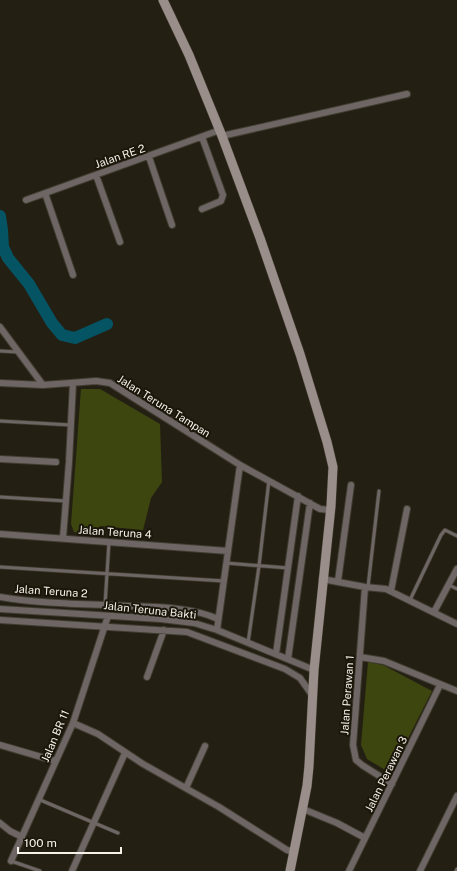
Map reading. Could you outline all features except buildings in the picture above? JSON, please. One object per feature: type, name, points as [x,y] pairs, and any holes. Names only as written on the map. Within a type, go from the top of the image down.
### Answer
[{"type":"street","points":[[163,0],[189,55],[221,133],[260,238],[300,354],[327,442],[333,467],[314,670],[309,766],[303,809],[290,871]]},
{"type":"street","name":"Jalan RE 2","points":[[26,200],[202,138],[407,94]]},
{"type":"street","points":[[202,138],[223,195],[221,201],[202,209]]},
{"type":"street","points":[[149,156],[172,225]]},
{"type":"street","points":[[96,175],[120,242]]},
{"type":"street","points":[[45,193],[73,275]]},
{"type":"street","points":[[0,327],[43,385]]},
{"type":"street","name":"Jalan Teruna Tampan","points":[[0,383],[43,385],[96,381],[110,383],[240,465],[320,509],[330,510]]},
{"type":"street","points":[[64,538],[73,383]]},
{"type":"street","points":[[0,459],[56,462]]},
{"type":"street","points":[[217,630],[240,465]]},
{"type":"street","points":[[338,581],[351,485]]},
{"type":"street","points":[[276,654],[298,496]]},
{"type":"street","points":[[288,659],[310,503]]},
{"type":"street","points":[[391,591],[407,509]]},
{"type":"street","name":"Jalan Teruna 4","points":[[0,534],[228,551]]},
{"type":"street","points":[[434,612],[457,569]]},
{"type":"street","points":[[322,579],[386,589],[457,624]]},
{"type":"street","name":"Jalan Perawan 1","points":[[366,587],[353,745],[356,760],[392,784]]},
{"type":"street","name":"Jalan Teruna 2","points":[[0,597],[21,600],[194,611],[210,615],[218,619]]},
{"type":"street","name":"Jalan Teruna Bakti","points":[[0,608],[160,619],[194,623],[217,630],[314,670]]},
{"type":"street","name":"Jalan BR 11","points":[[11,861],[72,723],[108,616]]},
{"type":"street","points":[[0,620],[187,632],[284,669],[300,678],[313,696]]},
{"type":"street","points":[[147,677],[164,630]]},
{"type":"street","points":[[360,657],[384,661],[457,691]]},
{"type":"street","name":"Jalan Perawan 3","points":[[350,871],[440,685]]},
{"type":"street","points":[[72,723],[91,730],[125,753],[219,807],[287,850],[294,852]]},
{"type":"street","points":[[0,745],[55,761]]},
{"type":"street","points":[[186,788],[205,746]]},
{"type":"street","points":[[72,871],[125,753]]},
{"type":"street","points":[[420,871],[457,798]]},
{"type":"street","points":[[303,809],[337,823],[365,838]]},
{"type":"street","points":[[0,823],[10,831],[22,837]]},
{"type":"lane","points":[[0,351],[18,352]]},
{"type":"lane","points":[[0,421],[71,425]]},
{"type":"lane","points":[[248,644],[269,480]]},
{"type":"lane","points":[[366,587],[379,491]]},
{"type":"lane","points":[[0,497],[66,502]]},
{"type":"lane","points":[[410,600],[441,535],[445,530],[457,536]]},
{"type":"lane","points":[[105,605],[109,542]]},
{"type":"lane","points":[[226,563],[288,568]]},
{"type":"lane","points":[[0,567],[224,581]]},
{"type":"lane","points":[[449,585],[457,589]]},
{"type":"lane","points":[[38,800],[118,833]]},
{"type":"lane","points":[[11,861],[40,871]]},
{"type":"green space","points":[[81,389],[100,389],[160,424],[162,482],[151,498],[143,530],[100,526],[98,529],[83,529],[82,534],[74,532],[71,524]]},
{"type":"green space","points":[[368,662],[383,665],[432,691],[393,768],[387,771],[367,759],[361,745]]},
{"type":"waterway","points":[[0,216],[3,247],[8,258],[29,284],[52,323],[62,335],[75,338],[107,324]]}]
